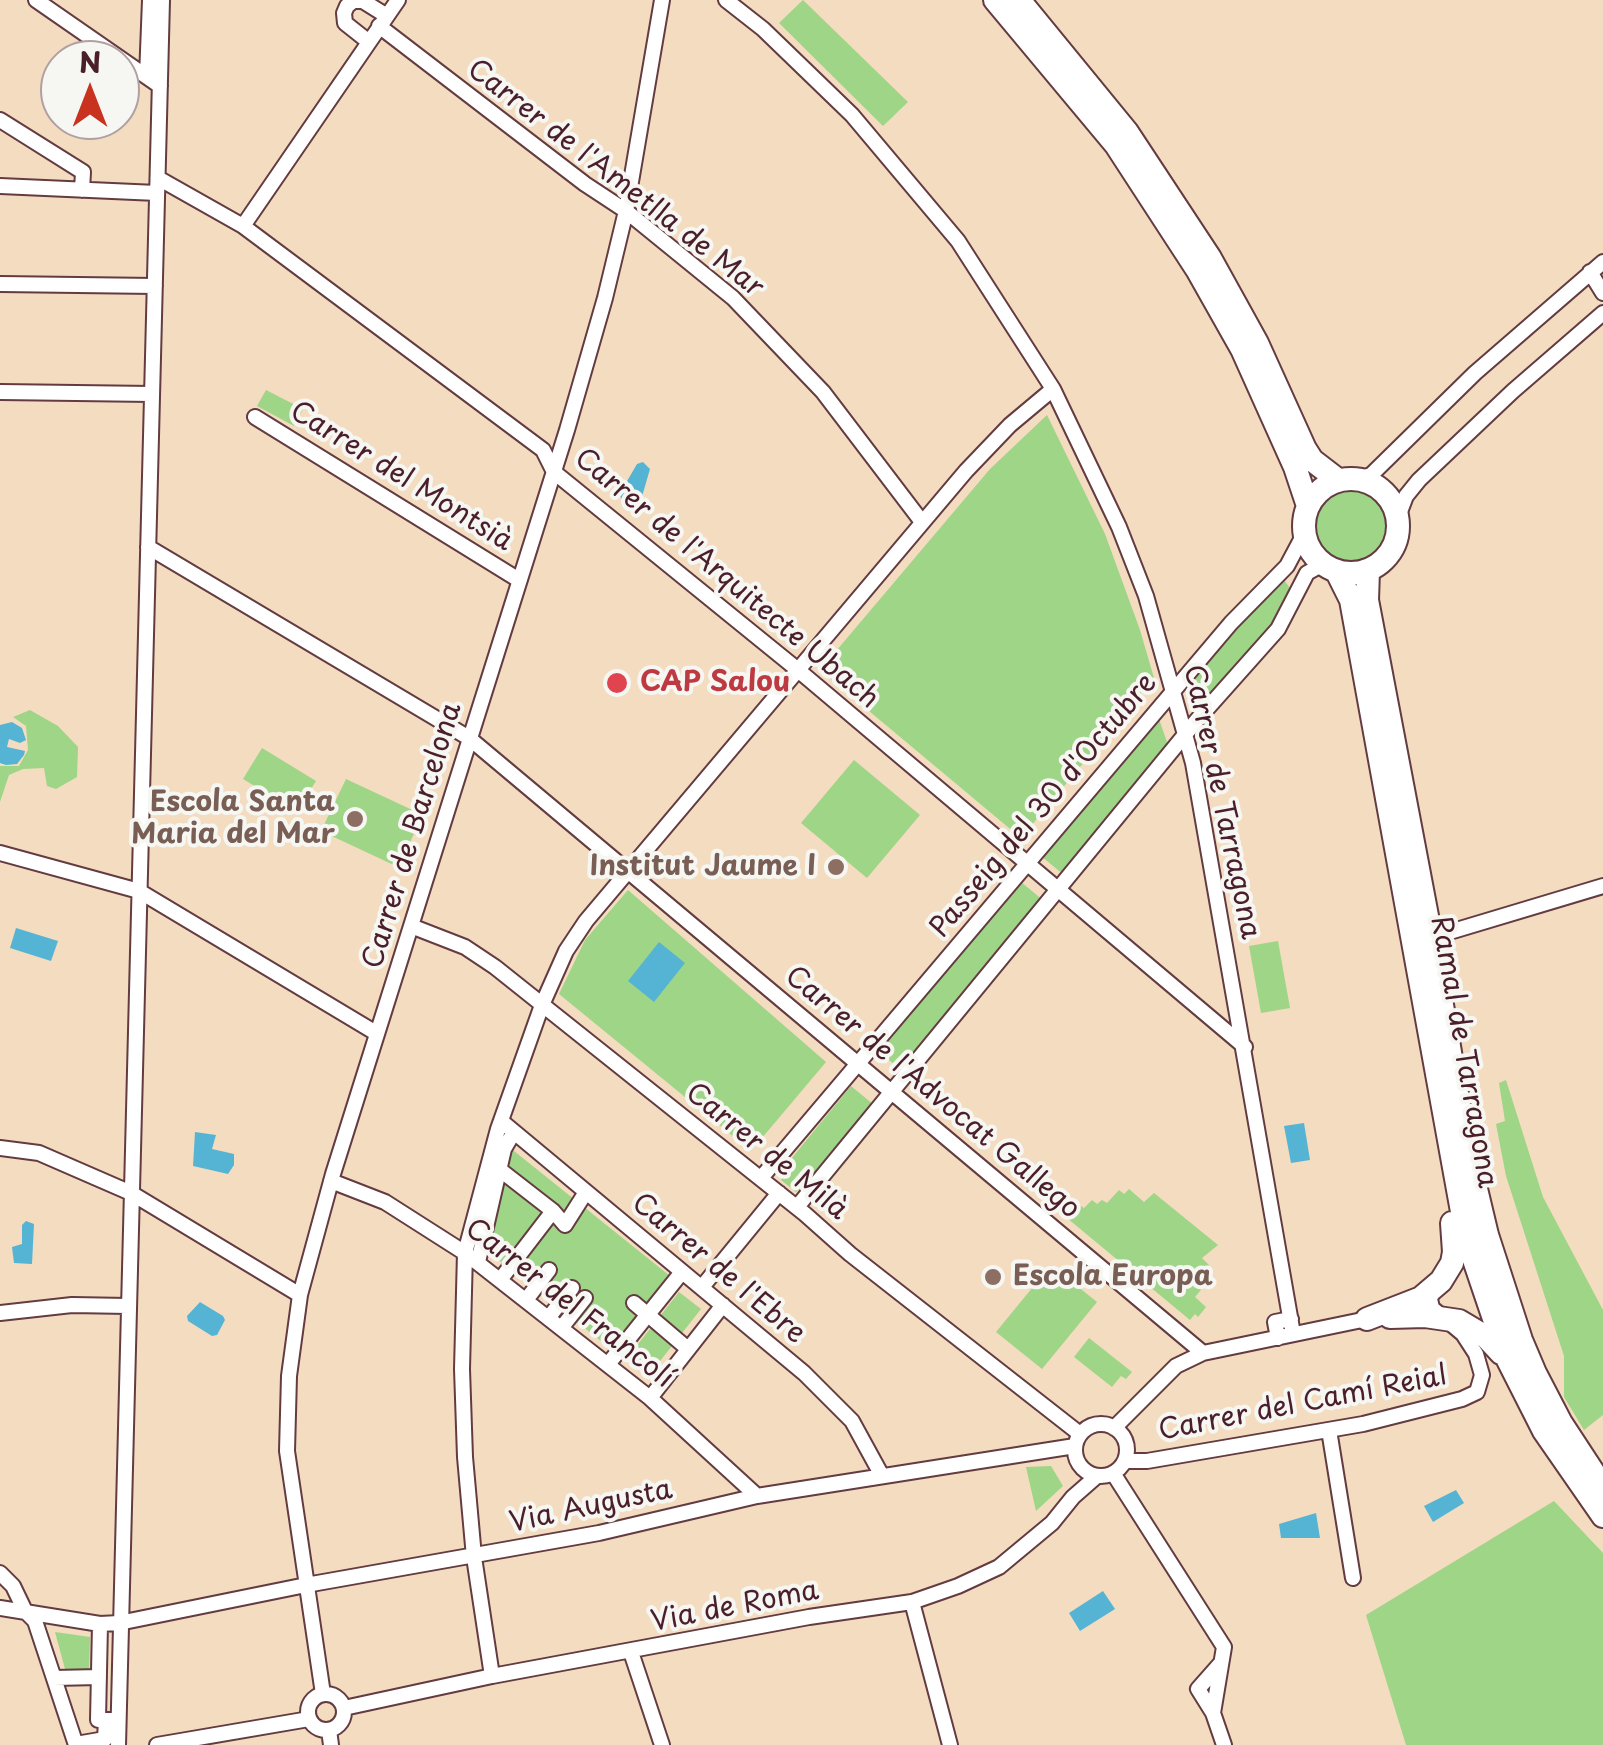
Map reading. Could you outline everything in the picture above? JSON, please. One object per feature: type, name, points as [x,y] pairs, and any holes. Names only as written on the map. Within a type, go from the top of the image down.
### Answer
[{"type":"main road","points":[[996,0],[1116,145],[1198,271],[1242,348],[1295,467],[1308,506],[1304,534],[1308,546],[1330,568],[1368,570],[1389,555],[1396,544],[1398,517],[1385,492],[1349,480],[1312,460],[1257,343],[1210,258],[1127,132],[1019,0]]},
{"type":"main road","points":[[1308,506],[1320,490],[1349,480]]},
{"type":"main road","name":"Ramal de Tarragona","points":[[1330,568],[1350,600],[1468,1239],[1508,1360],[1596,1482],[1603,1516]]},
{"type":"main road","name":"Ramal de Tarragona","points":[[1368,570],[1366,600],[1466,1146],[1487,1235],[1543,1410]]},
{"type":"main road","points":[[1367,1319],[1433,1290],[1448,1272],[1454,1243],[1442,1168],[1440,1100]]},
{"type":"main road","points":[[1367,1319],[1466,1323],[1508,1360]]},
{"type":"street","points":[[36,0],[154,81]]},
{"type":"street","points":[[0,1573],[13,1586],[24,1611],[35,1620],[76,1744],[105,1739],[119,1623],[158,186],[150,0]]},
{"type":"street","points":[[154,81],[162,0]]},
{"type":"street","points":[[369,42],[346,24],[346,8],[360,0],[383,21]]},
{"type":"street","points":[[242,226],[398,0]]},
{"type":"street","name":"Carrer de Barcelona","points":[[323,1694],[289,1476],[286,1424],[300,1294],[376,1033],[554,472],[605,298],[626,212],[662,0]]},
{"type":"street","name":"Carrer de Tarragona","points":[[726,0],[762,29],[852,116],[940,217],[1052,389],[1119,527],[1146,596],[1187,734],[1245,1047],[1281,1327]]},
{"type":"street","name":"Carrer de l'Ametlla de Mar","points":[[383,21],[733,298],[824,392],[922,522]]},
{"type":"street","points":[[0,120],[83,172],[82,190]]},
{"type":"street","points":[[0,186],[82,190],[158,186]]},
{"type":"street","name":"Carrer de l'Arquitecte Ubach","points":[[158,186],[242,226],[543,450],[554,472],[798,670],[1245,1047]]},
{"type":"street","points":[[1349,480],[1371,475],[1475,373],[1603,262]]},
{"type":"street","points":[[1590,272],[1603,293]]},
{"type":"street","points":[[0,284],[155,286]]},
{"type":"street","points":[[1398,517],[1406,496],[1419,480],[1518,386],[1603,313]]},
{"type":"street","points":[[492,1676],[464,1457],[462,1369],[471,1258],[501,1122],[542,1005],[575,935],[922,522],[988,447],[1052,389]]},
{"type":"street","points":[[0,392],[152,394]]},
{"type":"street","name":"Carrer del Montsià","points":[[256,416],[519,580]]},
{"type":"street","name":"Passeig del 30 d'Octubre","points":[[761,1178],[1230,624],[1287,566],[1304,534]]},
{"type":"street","name":"Carrer de l'Advocat Gallego","points":[[148,548],[469,738],[1203,1354]]},
{"type":"street","points":[[796,1207],[1057,888],[1278,629],[1302,581],[1313,569],[1330,568]]},
{"type":"street","points":[[0,853],[138,891],[376,1033]]},
{"type":"street","points":[[1453,931],[1603,886]]},
{"type":"street","name":"Carrer de Milà","points":[[410,926],[464,947],[542,1005],[761,1178],[1078,1440]]},
{"type":"street","name":"Carrer de l'Ebre","points":[[501,1122],[804,1373],[852,1422],[881,1474]]},
{"type":"street","points":[[471,1258],[504,1149],[514,1132]]},
{"type":"street","points":[[0,1148],[40,1152],[130,1192],[300,1294]]},
{"type":"street","points":[[499,1169],[564,1224],[586,1192]]},
{"type":"street","name":"Carrer del Francolí","points":[[331,1181],[385,1202],[471,1258],[650,1398],[757,1496]]},
{"type":"street","points":[[702,1288],[780,1194]]},
{"type":"street","points":[[500,1280],[553,1211]]},
{"type":"street","points":[[526,1300],[549,1270]]},
{"type":"street","points":[[608,1364],[682,1272]]},
{"type":"street","points":[[1433,1290],[1430,1303],[1450,1323]]},
{"type":"street","points":[[549,1318],[579,1293],[562,1328]]},
{"type":"street","points":[[634,1303],[688,1349]]},
{"type":"street","points":[[0,1313],[72,1305],[128,1306]]},
{"type":"street","points":[[650,1398],[723,1305]]},
{"type":"street","points":[[1114,1428],[1176,1366],[1203,1354],[1281,1327],[1367,1319]]},
{"type":"street","name":"Carrer del Camí Reial","points":[[1125,1461],[1329,1430],[1477,1392],[1482,1380],[1481,1367],[1471,1345],[1450,1323]]},
{"type":"street","points":[[1100,1424],[1114,1428],[1124,1439],[1125,1461],[1114,1473],[1097,1476],[1080,1466],[1078,1440],[1100,1424]]},
{"type":"street","points":[[1329,1430],[1352,1578]]},
{"type":"street","name":"Via Augusta","points":[[0,1608],[100,1624],[119,1623],[599,1533],[757,1496],[1078,1440]]},
{"type":"street","points":[[1114,1473],[1224,1647],[1213,1713],[1224,1745]]},
{"type":"street","name":"Via de Roma","points":[[344,1708],[492,1676],[912,1602],[999,1567],[1052,1523],[1072,1497],[1097,1476]]},
{"type":"street","points":[[912,1602],[950,1745]]},
{"type":"street","points":[[100,1624],[98,1677],[107,1721],[118,1745]]},
{"type":"street","points":[[631,1652],[662,1745]]},
{"type":"street","points":[[54,1678],[98,1677]]},
{"type":"street","points":[[323,1694],[334,1695],[344,1708],[343,1720],[330,1738],[309,1718],[310,1703],[323,1694]]},
{"type":"street","points":[[157,1745],[205,1741],[309,1718]]},
{"type":"street","points":[[68,1721],[107,1721]]},
{"type":"green space","points":[[803,0],[908,102],[883,126],[779,23]]},
{"type":"green space","points":[[266,390],[303,409],[294,426],[257,406]]},
{"type":"green space","points":[[1047,415],[1105,534],[1154,678],[1021,838],[820,670],[990,469]]},
{"type":"green space","points":[[1350,489],[1364,491],[1376,499],[1384,511],[1384,539],[1376,551],[1364,559],[1350,561],[1336,559],[1324,551],[1316,539],[1314,525],[1316,511],[1324,499],[1336,491]]},
{"type":"green space","points":[[1282,577],[1292,591],[1277,623],[1202,709],[1190,679]]},
{"type":"green space","points":[[30,710],[58,726],[78,747],[77,777],[56,789],[47,786],[44,768],[23,769],[9,775],[0,802],[0,766],[19,766],[28,750],[26,726],[13,717]]},
{"type":"green space","points":[[1158,716],[1169,748],[1064,875],[1041,856]]},
{"type":"green space","points":[[262,748],[316,781],[297,812],[243,779]]},
{"type":"green space","points":[[854,760],[920,815],[867,878],[801,823]]},
{"type":"green space","points":[[346,779],[423,815],[398,867],[321,831]]},
{"type":"green space","points":[[1021,882],[1044,901],[901,1070],[878,1051]]},
{"type":"green space","points":[[628,890],[826,1062],[751,1151],[559,994],[585,940]]},
{"type":"green space","points":[[1278,941],[1290,1008],[1261,1013],[1249,946]]},
{"type":"green space","points":[[1506,1080],[1543,1197],[1603,1310],[1603,1415],[1584,1430],[1564,1397],[1564,1356],[1506,1176],[1496,1124],[1505,1121],[1499,1083]]},
{"type":"green space","points":[[851,1086],[874,1105],[802,1193],[796,1192],[781,1180],[786,1173],[782,1170]]},
{"type":"green space","points":[[509,1147],[670,1276],[611,1349],[485,1249]]},
{"type":"green space","points":[[1129,1189],[1144,1202],[1154,1193],[1218,1245],[1202,1258],[1209,1265],[1203,1272],[1210,1279],[1195,1297],[1206,1307],[1198,1317],[1195,1314],[1190,1320],[1067,1218],[1078,1204],[1084,1208],[1092,1200],[1107,1203],[1119,1190],[1124,1194]]},
{"type":"green space","points":[[1051,1265],[1097,1302],[1042,1369],[996,1332]]},
{"type":"green space","points":[[679,1292],[701,1309],[649,1375],[627,1358]]},
{"type":"green space","points":[[1089,1338],[1132,1372],[1126,1379],[1121,1376],[1112,1387],[1074,1357]]},
{"type":"green space","points":[[1051,1466],[1063,1486],[1036,1511],[1026,1467]]},
{"type":"green space","points":[[1554,1501],[1603,1553],[1603,1745],[1406,1745],[1366,1615]]},
{"type":"green space","points":[[55,1632],[90,1637],[89,1671],[65,1669]]},
{"type":"water","points":[[643,462],[650,469],[641,500],[636,505],[624,503],[620,496],[623,488],[637,464]]},
{"type":"water","points":[[12,722],[22,728],[26,740],[20,743],[9,739],[7,747],[25,751],[17,764],[6,765],[0,763],[0,725]]},
{"type":"water","points":[[16,928],[58,941],[51,961],[10,948]]},
{"type":"water","points":[[659,942],[685,963],[654,1002],[628,981]]},
{"type":"water","points":[[1304,1123],[1310,1160],[1291,1163],[1284,1126]]},
{"type":"water","points":[[195,1132],[216,1135],[212,1149],[234,1154],[234,1165],[228,1174],[193,1166]]},
{"type":"water","points":[[26,1221],[34,1224],[32,1264],[14,1263],[12,1247],[22,1244],[22,1225]]},
{"type":"water","points":[[200,1302],[223,1316],[225,1320],[217,1335],[212,1336],[188,1321],[187,1316]]},
{"type":"water","points":[[1456,1490],[1464,1503],[1433,1522],[1424,1506]]},
{"type":"water","points":[[1316,1513],[1320,1538],[1281,1538],[1279,1524]]},
{"type":"water","points":[[1103,1591],[1115,1609],[1080,1631],[1069,1613]]},
{"type":"place","name":"CAP Salou","points":[[617,683]]},
{"type":"place","name":"Escola Santa Maria del Mar","points":[[355,819]]},
{"type":"place","name":"Institut Jaume I","points":[[836,867]]},
{"type":"place","name":"Escola Europa","points":[[993,1277]]}]
